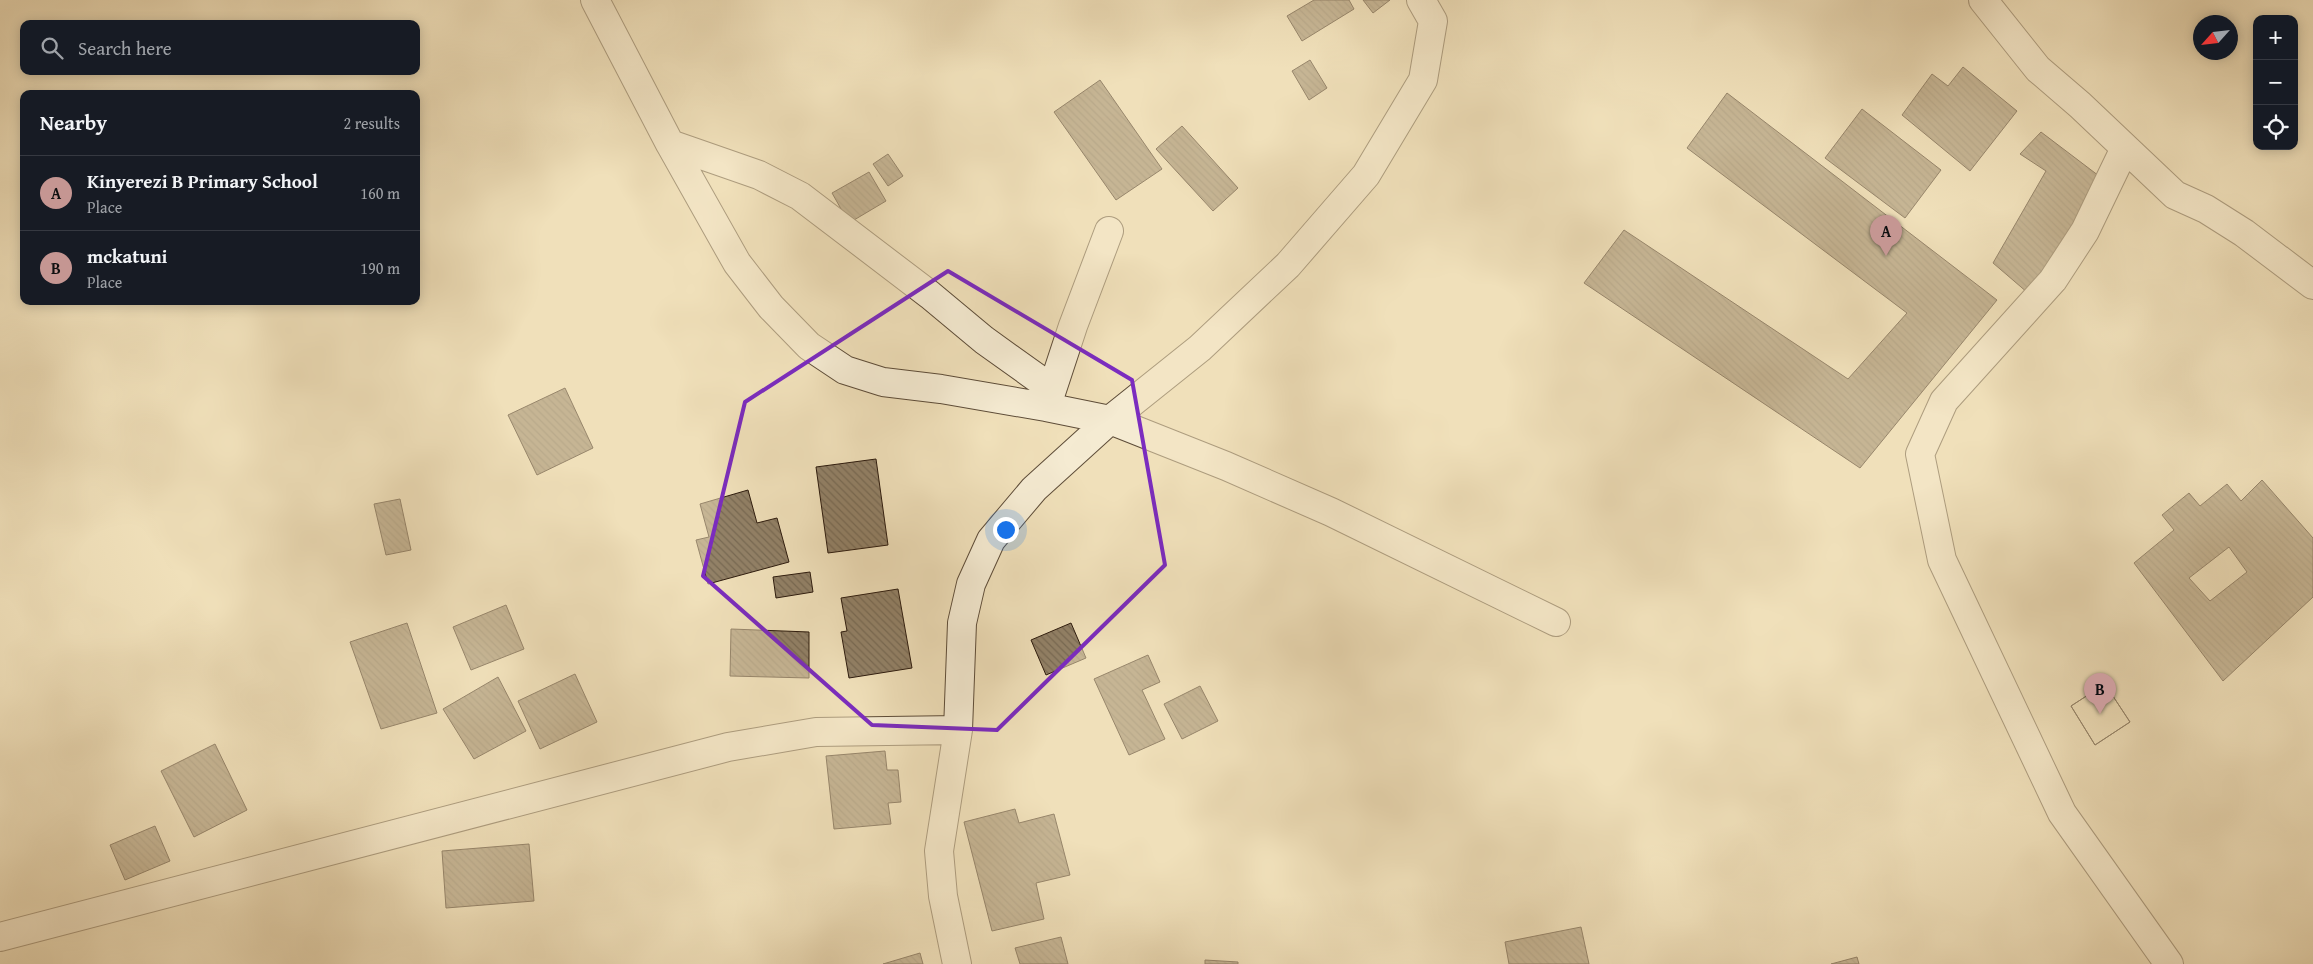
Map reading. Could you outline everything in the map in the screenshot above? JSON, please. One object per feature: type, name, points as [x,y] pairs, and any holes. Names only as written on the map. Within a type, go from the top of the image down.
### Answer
[{"type":"street","points":[[595,0],[670,144],[737,263],[771,307],[809,346],[845,370],[883,382],[1049,398],[1226,466],[1331,512],[1556,622]]},
{"type":"street","points":[[958,964],[943,896],[939,851],[958,730],[962,623],[971,584],[991,540],[1034,489],[1110,420],[1200,348],[1288,265],[1366,175],[1422,80],[1433,21],[1421,0]]},
{"type":"street","points":[[1983,0],[2038,69],[2175,195],[2206,209],[2244,233],[2313,285]]},
{"type":"street","points":[[670,144],[760,175],[800,196],[930,295],[1049,398]]},
{"type":"street","points":[[2124,148],[2084,232],[2053,280],[1944,401],[1920,454],[1942,560],[2062,813],[2169,964]]},
{"type":"street","points":[[1049,398],[1110,232]]},
{"type":"street","points":[[0,937],[728,747],[816,732],[958,730]]},
{"type":"highlighted area","points":[[948,271],[1132,380],[1165,565],[997,730],[872,725],[703,576],[745,402]]},
{"type":"building","points":[[1314,0],[1349,0],[1354,9],[1302,41],[1287,16]]},
{"type":"building","points":[[1363,0],[1390,0],[1373,13]]},
{"type":"building","points":[[1310,60],[1327,88],[1309,100],[1292,71]]},
{"type":"building","points":[[1963,67],[2017,111],[1970,171],[1902,115],[1932,74],[1948,86]]},
{"type":"building","points":[[1100,80],[1162,169],[1116,200],[1054,112]]},
{"type":"building","points":[[1727,93],[1997,300],[1860,468],[1584,283],[1624,230],[1848,379],[1907,313],[1687,148]]},
{"type":"building","points":[[1862,109],[1941,170],[1905,218],[1825,158]]},
{"type":"building","points":[[1182,126],[1238,188],[1213,211],[1156,149]]},
{"type":"building","points":[[2041,132],[2103,179],[2028,293],[1993,263],[2046,171],[2020,154]]},
{"type":"building","points":[[888,154],[903,176],[888,186],[873,164]]},
{"type":"building","points":[[869,172],[886,201],[849,223],[832,193]]},
{"type":"building","points":[[565,388],[593,448],[537,475],[508,415]]},
{"type":"building","points":[[876,459],[888,545],[828,553],[816,467]]},
{"type":"building","points":[[2262,480],[2313,538],[2313,597],[2223,681],[2134,563],[2174,530],[2162,515],[2189,493],[2200,506],[2227,484],[2241,501]],"holes":[[[2229,547],[2247,572],[2210,601],[2189,578]]]},
{"type":"building","points":[[748,490],[757,523],[777,518],[789,562],[708,584],[696,540],[709,537],[700,504]]},
{"type":"building","points":[[400,499],[411,550],[386,555],[374,504]]},
{"type":"building","points":[[810,572],[813,592],[776,598],[773,577]]},
{"type":"building","points":[[898,589],[912,668],[849,678],[841,632],[847,631],[841,598]]},
{"type":"building","points":[[506,605],[524,649],[471,670],[453,627]]},
{"type":"building","points":[[407,623],[437,713],[381,729],[350,642]]},
{"type":"building","points":[[1071,623],[1086,658],[1046,675],[1031,640]]},
{"type":"building","points":[[731,629],[809,632],[809,678],[730,676]]},
{"type":"building","points":[[1148,655],[1160,682],[1142,690],[1165,739],[1129,755],[1094,679]]},
{"type":"building","points":[[575,674],[597,722],[540,749],[518,701]]},
{"type":"building","points":[[498,677],[526,731],[474,759],[443,709]]},
{"type":"building","points":[[2105,684],[2130,722],[2095,745],[2071,706]]},
{"type":"building","points":[[2105,684],[2130,722],[2095,745],[2071,706]]},
{"type":"building","points":[[1200,686],[1218,721],[1182,739],[1164,704]]},
{"type":"building","points":[[215,744],[247,810],[194,837],[161,771]]},
{"type":"building","points":[[885,751],[887,770],[898,770],[901,802],[888,803],[891,824],[834,829],[826,756]]},
{"type":"building","points":[[1015,809],[1019,823],[1054,814],[1070,875],[1036,883],[1044,919],[992,931],[964,822]]},
{"type":"building","points":[[155,826],[170,861],[125,880],[110,845]]},
{"type":"building","points":[[529,844],[534,901],[446,908],[442,851]]},
{"type":"building","points":[[1581,927],[1589,964],[1509,964],[1505,942]]},
{"type":"building","points":[[1061,937],[1068,964],[1020,964],[1015,948]]},
{"type":"building","points":[[920,953],[923,964],[883,964]]},
{"type":"building","points":[[1857,957],[1859,964],[1831,964]]},
{"type":"building","points":[[1205,960],[1238,962],[1238,964],[1205,964]]},
{"type":"place","name":"Kinyerezi B Primary School","points":[[1886,256]]},
{"type":"place","name":"mckatuni","points":[[2100,714]]}]
